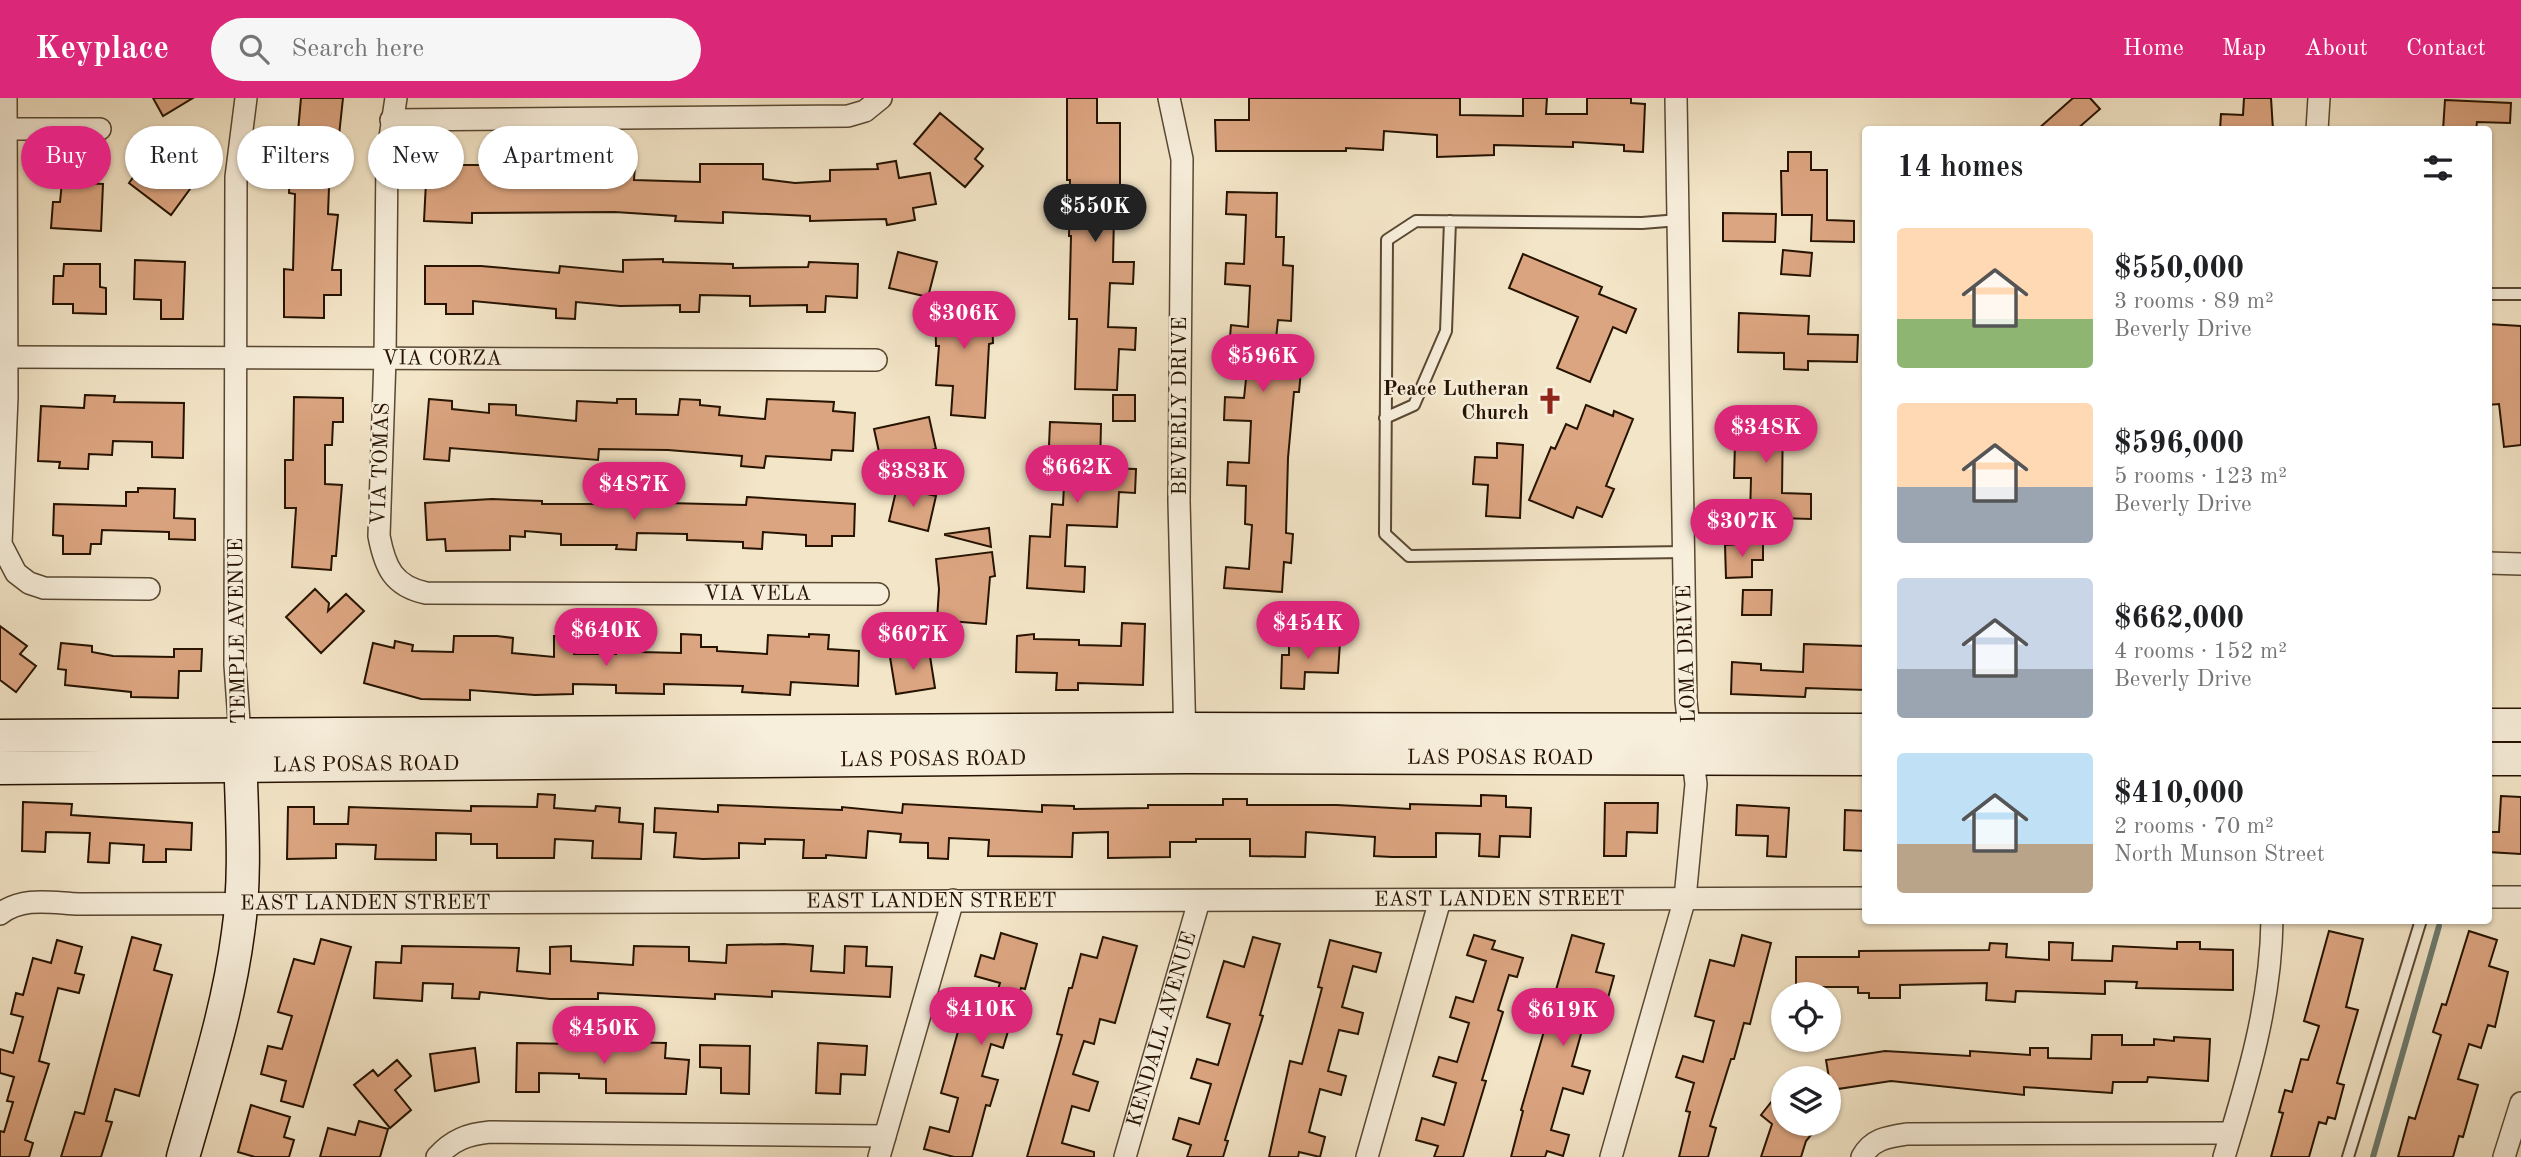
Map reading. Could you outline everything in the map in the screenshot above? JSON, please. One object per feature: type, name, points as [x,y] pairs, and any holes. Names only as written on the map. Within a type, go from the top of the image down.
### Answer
[{"type":"main road","points":[[2492,725],[2521,725]]},
{"type":"main road","name":"LAS POSAS ROAD","points":[[0,736],[1691,744],[1862,730]]},
{"type":"main road","name":"TEMPLE AVENUE","points":[[183,1157],[227,999],[241,904],[240,736]]},
{"type":"main road","name":"LAS POSAS ROAD","points":[[0,768],[240,767],[1186,743]]},
{"type":"main road","name":"LAS POSAS ROAD","points":[[1691,744],[1862,759]]},
{"type":"main road","points":[[2492,759],[2521,759]]},
{"type":"street","points":[[6,98],[6,357],[1,544],[6,559],[22,578],[44,588],[149,589]]},
{"type":"street","name":"TEMPLE AVENUE","points":[[240,736],[235,665],[236,177],[246,98]]},
{"type":"street","name":"VIA TOMAS","points":[[379,537],[385,358],[387,158],[396,98]]},
{"type":"street","name":"BEVERLY DRIVE","points":[[1169,98],[1182,159],[1179,501],[1186,743]]},
{"type":"street","name":"LOMA DRIVE","points":[[1611,1157],[1685,898],[1695,817],[1686,701],[1676,98]]},
{"type":"street","points":[[2317,126],[2319,98]]},
{"type":"street","points":[[391,120],[659,108],[736,115],[848,116],[878,102]]},
{"type":"street","points":[[6,129],[21,129]]},
{"type":"street","name":"VIA CORZA","points":[[6,357],[876,360]]},
{"type":"street","name":"VIA VELA","points":[[379,537],[384,562],[392,575],[411,590],[426,593],[878,594]]},
{"type":"street","points":[[2492,563],[2521,564]]},
{"type":"street","points":[[2492,897],[2521,897]]},
{"type":"street","name":"EAST LANDEN STREET","points":[[0,914],[28,901],[241,904],[1862,898]]},
{"type":"street","points":[[879,1157],[953,900]]},
{"type":"street","points":[[1367,1157],[1440,900]]},
{"type":"street","name":"KENDALL AVENUE","points":[[1125,1157],[1199,901]]},
{"type":"street","points":[[2224,1157],[2265,1011],[2271,974],[2272,924]]},
{"type":"street","points":[[2504,1157],[2520,1111]]},
{"type":"street","points":[[437,1157],[453,1142],[471,1134],[490,1132],[885,1136]]},
{"type":"street","points":[[1862,1157],[1868,1146],[1880,1139],[1907,1134],[2231,1133]]},
{"type":"lane","points":[[1679,220],[1642,223],[1416,221],[1387,240],[1385,534],[1409,556],[1685,552]]},
{"type":"lane","points":[[1385,418],[1413,405],[1446,331],[1450,221]]},
{"type":"lane","points":[[2492,294],[2521,294]]},
{"type":"lane","points":[[2348,1157],[2420,924]]},
{"type":"building","points":[[153,98],[193,98],[163,116]]},
{"type":"building","points":[[301,98],[343,98],[340,126],[299,126]]},
{"type":"building","points":[[1067,98],[1097,98],[1097,123],[1120,123],[1120,193],[1131,193],[1131,216],[1114,215],[1113,262],[1134,262],[1133,284],[1110,283],[1108,327],[1136,328],[1135,350],[1119,349],[1117,390],[1075,389],[1077,319],[1069,319],[1071,236],[1070,180],[1067,180]]},
{"type":"building","points":[[1249,98],[1460,98],[1460,115],[1523,116],[1523,98],[1547,98],[1546,114],[1587,114],[1587,98],[1631,98],[1631,103],[1645,104],[1643,152],[1624,151],[1624,145],[1573,142],[1573,147],[1494,145],[1494,155],[1437,157],[1437,135],[1384,131],[1383,150],[1346,148],[1346,151],[1216,151],[1215,120],[1249,120]]},
{"type":"building","points":[[2073,98],[2090,98],[2100,109],[2081,126],[2042,126]]},
{"type":"building","points":[[2244,98],[2271,98],[2273,126],[2220,126],[2221,114],[2243,115]]},
{"type":"building","points":[[2445,100],[2511,103],[2510,123],[2477,122],[2476,126],[2443,126]]},
{"type":"building","points":[[940,113],[983,149],[975,159],[983,166],[965,187],[914,144]]},
{"type":"building","points":[[1788,152],[1811,152],[1811,170],[1827,170],[1827,220],[1854,221],[1854,242],[1811,241],[1812,215],[1782,215],[1781,171],[1788,171]]},
{"type":"building","points":[[896,161],[899,178],[930,173],[936,204],[913,208],[915,220],[887,225],[886,219],[810,221],[810,216],[723,212],[723,223],[675,221],[676,216],[615,212],[472,213],[472,223],[424,221],[426,189],[464,189],[464,165],[478,165],[478,189],[638,189],[638,180],[700,182],[700,164],[763,164],[763,179],[795,183],[830,181],[830,170],[878,169],[877,164]]},
{"type":"building","points":[[61,189],[103,189],[101,231],[51,228],[53,202],[60,202]]},
{"type":"building","points":[[137,189],[190,189],[171,215]]},
{"type":"building","points":[[289,189],[329,189],[328,214],[338,215],[332,270],[341,270],[341,295],[324,295],[324,318],[284,317],[284,269],[293,270],[295,194],[289,193]]},
{"type":"building","points":[[1227,192],[1277,193],[1276,237],[1284,237],[1283,265],[1293,266],[1291,321],[1278,320],[1273,367],[1301,370],[1299,392],[1294,392],[1288,458],[1286,533],[1293,534],[1291,563],[1284,562],[1282,592],[1224,588],[1226,567],[1249,569],[1252,525],[1245,524],[1246,486],[1227,485],[1228,462],[1249,463],[1251,421],[1224,420],[1225,397],[1244,398],[1249,351],[1229,349],[1231,325],[1248,327],[1250,286],[1225,284],[1226,263],[1244,264],[1246,215],[1226,214]]},
{"type":"building","points":[[1723,213],[1776,214],[1775,242],[1723,241]]},
{"type":"building","points":[[1783,250],[1812,253],[1810,276],[1781,274]]},
{"type":"building","points":[[898,252],[937,262],[928,297],[889,288]]},
{"type":"building","points":[[1523,254],[1602,287],[1599,294],[1636,309],[1626,333],[1613,327],[1590,382],[1557,368],[1578,317],[1509,288]]},
{"type":"building","points":[[663,259],[663,262],[733,264],[733,268],[808,267],[809,262],[858,264],[857,298],[826,296],[825,312],[807,312],[807,305],[750,306],[750,296],[700,295],[699,312],[680,312],[680,305],[620,306],[576,302],[575,319],[556,318],[556,309],[473,301],[473,314],[446,314],[446,304],[425,304],[425,266],[481,266],[559,273],[560,266],[623,272],[623,260]]},
{"type":"building","points":[[135,260],[185,262],[183,319],[161,319],[161,300],[134,299]]},
{"type":"building","points":[[64,264],[100,264],[100,287],[106,288],[106,314],[73,313],[73,304],[53,304],[54,276],[63,276]]},
{"type":"building","points":[[991,295],[993,343],[989,344],[985,418],[951,415],[953,386],[936,385],[939,346],[936,346],[935,297]]},
{"type":"building","points":[[1739,313],[1809,316],[1808,334],[1858,335],[1857,362],[1808,361],[1808,370],[1784,369],[1784,353],[1738,352]]},
{"type":"building","points":[[2492,324],[2521,326],[2521,445],[2504,447],[2499,404],[2492,405]]},
{"type":"building","points":[[85,395],[115,396],[114,402],[184,403],[183,458],[152,457],[152,442],[113,441],[112,455],[89,454],[88,469],[59,468],[60,462],[38,461],[41,406],[84,408]]},
{"type":"building","points":[[1113,395],[1135,395],[1135,421],[1113,421]]},
{"type":"building","points":[[294,397],[343,398],[343,422],[333,422],[332,445],[325,445],[325,484],[342,485],[336,556],[332,556],[331,570],[292,567],[296,508],[285,508],[285,460],[293,460]]},
{"type":"building","points":[[429,399],[452,401],[452,409],[489,413],[489,404],[516,405],[516,415],[576,421],[577,401],[617,403],[617,399],[636,399],[636,414],[678,415],[680,399],[700,400],[700,405],[720,407],[719,415],[765,419],[767,399],[834,402],[833,411],[855,413],[853,451],[832,450],[831,460],[766,456],[764,468],[741,466],[742,456],[668,450],[599,449],[598,460],[450,448],[449,461],[424,459]]},
{"type":"building","points":[[1586,405],[1613,416],[1614,411],[1633,419],[1606,486],[1614,489],[1602,517],[1577,507],[1573,518],[1529,500],[1551,447],[1555,449],[1566,424],[1577,429]]},
{"type":"building","points":[[1736,409],[1783,410],[1782,493],[1811,494],[1811,519],[1750,517],[1751,478],[1734,478]]},
{"type":"building","points":[[929,417],[936,449],[881,461],[874,429]]},
{"type":"building","points":[[1050,422],[1101,424],[1100,468],[1136,469],[1135,493],[1119,492],[1117,527],[1067,525],[1065,566],[1085,567],[1084,592],[1027,588],[1030,536],[1050,537],[1052,504],[1063,505],[1066,447],[1049,446]]},
{"type":"building","points":[[1497,443],[1523,445],[1520,518],[1486,516],[1488,485],[1473,484],[1475,457],[1497,458]]},
{"type":"building","points":[[897,487],[936,496],[928,531],[889,521]]},
{"type":"building","points":[[138,488],[175,489],[174,518],[195,519],[195,540],[169,539],[169,532],[102,530],[101,544],[91,544],[90,554],[63,554],[63,536],[53,535],[54,504],[126,506],[126,492],[138,492]]},
{"type":"building","points":[[747,497],[855,504],[854,536],[832,536],[832,546],[806,546],[806,535],[763,532],[762,549],[743,548],[743,542],[687,540],[687,534],[637,533],[636,550],[616,549],[617,545],[561,545],[561,534],[525,531],[525,537],[510,536],[510,550],[446,551],[445,539],[427,540],[425,503],[492,499],[542,501],[542,504],[618,504],[618,498],[668,500],[668,503],[746,505]]},
{"type":"building","points":[[989,528],[991,547],[945,535],[945,534]]},
{"type":"building","points":[[1763,543],[1763,560],[1752,560],[1752,577],[1726,578],[1725,545]]},
{"type":"building","points":[[992,552],[995,576],[990,577],[986,624],[937,620],[939,589],[936,559]]},
{"type":"building","points":[[315,589],[329,603],[328,611],[346,594],[364,611],[321,653],[286,617]]},
{"type":"building","points":[[1743,590],[1772,590],[1771,615],[1742,615]]},
{"type":"building","points":[[1122,623],[1145,624],[1143,685],[1078,683],[1078,690],[1056,690],[1057,673],[1016,672],[1017,636],[1034,634],[1034,639],[1079,640],[1079,645],[1121,646]]},
{"type":"building","points":[[0,626],[27,646],[20,654],[36,666],[16,692],[0,680]]},
{"type":"building","points":[[681,634],[701,635],[701,647],[717,647],[717,651],[767,654],[768,635],[829,635],[828,649],[859,651],[858,686],[791,682],[790,695],[742,692],[743,686],[664,684],[664,694],[616,693],[616,685],[573,684],[573,694],[535,695],[470,690],[470,700],[421,699],[364,683],[373,643],[394,648],[395,641],[413,645],[412,651],[453,652],[454,636],[497,636],[513,638],[512,653],[554,657],[554,636],[574,636],[574,654],[616,654],[616,636],[639,636],[640,652],[681,653]]},
{"type":"building","points":[[1289,640],[1340,642],[1338,673],[1305,672],[1304,689],[1281,688],[1282,655],[1289,655]]},
{"type":"building","points":[[61,643],[92,646],[92,652],[113,656],[174,657],[174,649],[202,649],[201,671],[179,671],[178,698],[131,697],[131,692],[65,685],[66,670],[58,669]]},
{"type":"building","points":[[1804,644],[1862,646],[1862,690],[1806,688],[1805,697],[1731,694],[1732,662],[1761,664],[1761,670],[1803,672]]},
{"type":"building","points":[[929,650],[935,688],[896,694],[890,657]]},
{"type":"building","points":[[538,794],[555,795],[554,808],[595,811],[596,806],[620,808],[619,822],[643,824],[641,859],[592,858],[593,841],[555,839],[554,858],[497,858],[497,844],[471,844],[471,834],[436,833],[436,860],[375,859],[376,845],[336,844],[336,858],[287,859],[288,807],[314,807],[314,824],[348,824],[349,807],[471,811],[471,806],[537,807]]},
{"type":"building","points":[[1481,795],[1506,796],[1506,807],[1531,808],[1530,837],[1500,836],[1499,857],[1479,856],[1480,834],[1436,833],[1436,857],[1392,857],[1374,856],[1375,837],[1306,832],[1305,857],[1250,856],[1250,839],[1196,839],[1196,842],[1170,842],[1170,857],[1108,858],[1108,832],[1073,833],[1072,857],[988,856],[989,840],[949,838],[948,859],[928,858],[928,843],[900,842],[901,834],[868,831],[866,858],[826,855],[826,858],[803,858],[804,840],[765,839],[765,844],[739,843],[739,858],[703,859],[674,857],[676,833],[654,832],[655,808],[718,812],[718,805],[842,810],[842,807],[902,813],[903,804],[1042,812],[1042,805],[1074,806],[1074,809],[1148,808],[1148,805],[1223,805],[1223,799],[1247,799],[1247,805],[1337,805],[1410,809],[1410,804],[1481,806]]},
{"type":"building","points":[[2501,796],[2521,797],[2521,854],[2492,852],[2492,832],[2499,832]]},
{"type":"building","points":[[23,802],[72,804],[71,815],[192,823],[191,850],[166,849],[166,862],[143,862],[144,845],[110,843],[109,863],[88,862],[90,833],[46,832],[45,852],[22,851]]},
{"type":"building","points":[[1605,803],[1658,803],[1657,833],[1627,832],[1626,856],[1604,856]]},
{"type":"building","points":[[1737,805],[1789,808],[1786,857],[1767,856],[1768,836],[1736,835]]},
{"type":"building","points":[[1845,810],[1862,811],[1862,851],[1844,850]]},
{"type":"building","points":[[2329,931],[2363,939],[2346,1007],[2358,1010],[2337,1083],[2344,1085],[2335,1119],[2328,1117],[2326,1124],[2319,1122],[2309,1157],[2271,1157],[2283,1113],[2279,1112],[2285,1090],[2292,1092],[2301,1059],[2308,1060],[2319,1026],[2304,1021]]},
{"type":"building","points":[[2469,931],[2497,940],[2489,966],[2508,972],[2495,1027],[2488,1025],[2481,1048],[2469,1044],[2458,1079],[2478,1085],[2463,1137],[2459,1136],[2453,1157],[2398,1157],[2409,1117],[2415,1119],[2441,1035],[2433,1032],[2442,1004],[2446,1005]]},
{"type":"building","points":[[1001,933],[1037,944],[1025,989],[1021,988],[1003,1048],[991,1044],[982,1076],[998,1080],[990,1106],[986,1105],[972,1157],[954,1157],[924,1149],[930,1127],[949,1132],[958,1098],[941,1093],[965,1006],[990,1014],[1000,983],[975,976],[981,955],[994,959]]},
{"type":"building","points":[[1474,935],[1495,941],[1492,949],[1523,958],[1517,977],[1509,975],[1498,1010],[1503,1012],[1482,1080],[1486,1081],[1463,1157],[1434,1157],[1438,1146],[1416,1140],[1422,1118],[1444,1125],[1456,1083],[1433,1076],[1439,1057],[1457,1062],[1469,1023],[1450,1017],[1456,997],[1473,1002],[1486,961],[1467,955]]},
{"type":"building","points":[[1572,935],[1604,944],[1596,972],[1614,976],[1599,1031],[1583,1027],[1572,1066],[1590,1071],[1583,1094],[1563,1088],[1551,1130],[1569,1135],[1563,1156],[1547,1151],[1545,1157],[1511,1157],[1523,1111],[1521,1110]]},
{"type":"building","points":[[1742,935],[1771,943],[1750,1024],[1744,1023],[1734,1059],[1731,1059],[1710,1126],[1716,1128],[1708,1157],[1679,1157],[1690,1112],[1686,1111],[1694,1083],[1676,1077],[1683,1056],[1703,1062],[1714,1021],[1695,1016],[1710,960],[1734,966]]},
{"type":"building","points":[[132,937],[161,945],[154,970],[172,975],[139,1096],[115,1089],[106,1121],[112,1122],[101,1157],[61,1157],[75,1112],[84,1114]]},
{"type":"building","points":[[1103,937],[1137,946],[1115,1023],[1100,1019],[1094,1044],[1084,1041],[1073,1074],[1098,1082],[1089,1111],[1072,1106],[1062,1143],[1094,1152],[1094,1157],[1027,1157],[1062,1035],[1057,1034],[1069,988],[1072,988],[1081,954],[1097,958]]},
{"type":"building","points":[[1253,937],[1280,944],[1260,1015],[1263,1016],[1225,1140],[1228,1141],[1223,1157],[1187,1157],[1191,1145],[1173,1139],[1179,1118],[1199,1124],[1211,1084],[1191,1078],[1197,1059],[1218,1065],[1230,1024],[1207,1017],[1224,961],[1244,967]]},
{"type":"building","points":[[321,939],[351,947],[303,1107],[281,1101],[286,1081],[261,1074],[268,1046],[282,1049],[292,1016],[278,1012],[294,959],[314,964]]},
{"type":"building","points":[[57,940],[82,947],[75,973],[84,975],[79,993],[58,988],[39,1061],[49,1064],[25,1140],[33,1143],[29,1157],[0,1157],[0,1131],[4,1132],[13,1102],[7,1101],[14,1077],[0,1073],[0,1049],[13,1053],[23,1017],[11,1014],[16,993],[23,995],[33,958],[51,963]]},
{"type":"building","points":[[1330,940],[1381,953],[1376,972],[1353,966],[1342,1007],[1363,1013],[1358,1034],[1339,1030],[1328,1071],[1346,1076],[1341,1095],[1320,1089],[1309,1132],[1325,1137],[1320,1157],[1299,1152],[1298,1157],[1269,1157],[1290,1061],[1302,1064],[1322,988],[1318,987]]},
{"type":"building","points":[[2049,942],[2073,943],[2072,960],[2112,961],[2113,946],[2177,949],[2177,942],[2200,942],[2200,949],[2233,950],[2233,990],[2136,988],[2137,982],[2105,981],[2105,994],[2016,991],[2015,1002],[1986,1000],[1987,983],[1900,985],[1900,998],[1869,998],[1869,993],[1858,993],[1858,987],[1841,987],[1841,982],[1796,982],[1796,957],[1859,957],[1859,951],[1989,950],[1990,943],[2007,944],[2006,957],[2049,960]]},
{"type":"building","points":[[727,945],[813,946],[811,971],[844,973],[845,946],[867,947],[866,966],[892,967],[890,997],[772,991],[772,997],[715,994],[715,999],[598,993],[598,999],[550,999],[480,992],[479,999],[452,998],[453,984],[423,983],[422,1001],[374,998],[376,962],[401,963],[402,946],[519,948],[517,971],[550,974],[550,947],[571,946],[571,961],[633,965],[634,946],[689,947],[689,961],[726,963]]},
{"type":"building","points":[[2092,1035],[2122,1035],[2122,1045],[2154,1045],[2154,1039],[2174,1041],[2174,1037],[2210,1039],[2208,1081],[2148,1077],[2147,1082],[2113,1082],[2112,1093],[2024,1087],[2024,1095],[1891,1081],[1841,1088],[1841,1066],[1827,1066],[1826,1060],[1885,1051],[1970,1056],[1970,1051],[2030,1055],[2030,1048],[2048,1048],[2048,1058],[2091,1059]]},
{"type":"building","points":[[580,1041],[666,1043],[665,1058],[689,1060],[686,1094],[606,1093],[606,1079],[579,1078],[579,1074],[539,1073],[539,1092],[516,1092],[517,1043],[580,1044]]},
{"type":"building","points":[[818,1043],[867,1046],[865,1075],[841,1074],[840,1094],[816,1093]]},
{"type":"building","points":[[700,1045],[750,1046],[749,1094],[721,1093],[721,1068],[700,1067]]},
{"type":"building","points":[[475,1048],[479,1082],[435,1091],[430,1054]]},
{"type":"building","points":[[397,1060],[411,1076],[395,1090],[411,1110],[390,1128],[354,1085],[373,1070],[378,1076]]},
{"type":"building","points":[[1771,1102],[1771,1123],[1761,1115]]},
{"type":"building","points":[[251,1105],[290,1117],[284,1137],[294,1140],[289,1157],[255,1157],[238,1152]]},
{"type":"building","points":[[359,1121],[388,1129],[380,1157],[320,1157],[328,1128],[355,1135]]},
{"type":"building","points":[[1771,1127],[1771,1136],[1810,1136],[1801,1157],[1761,1157]]},
{"type":"waterway","points":[[2373,1157],[2439,926]]},
{"type":"place","name":"Peace Lutheran Church","points":[[1550,401]]}]
